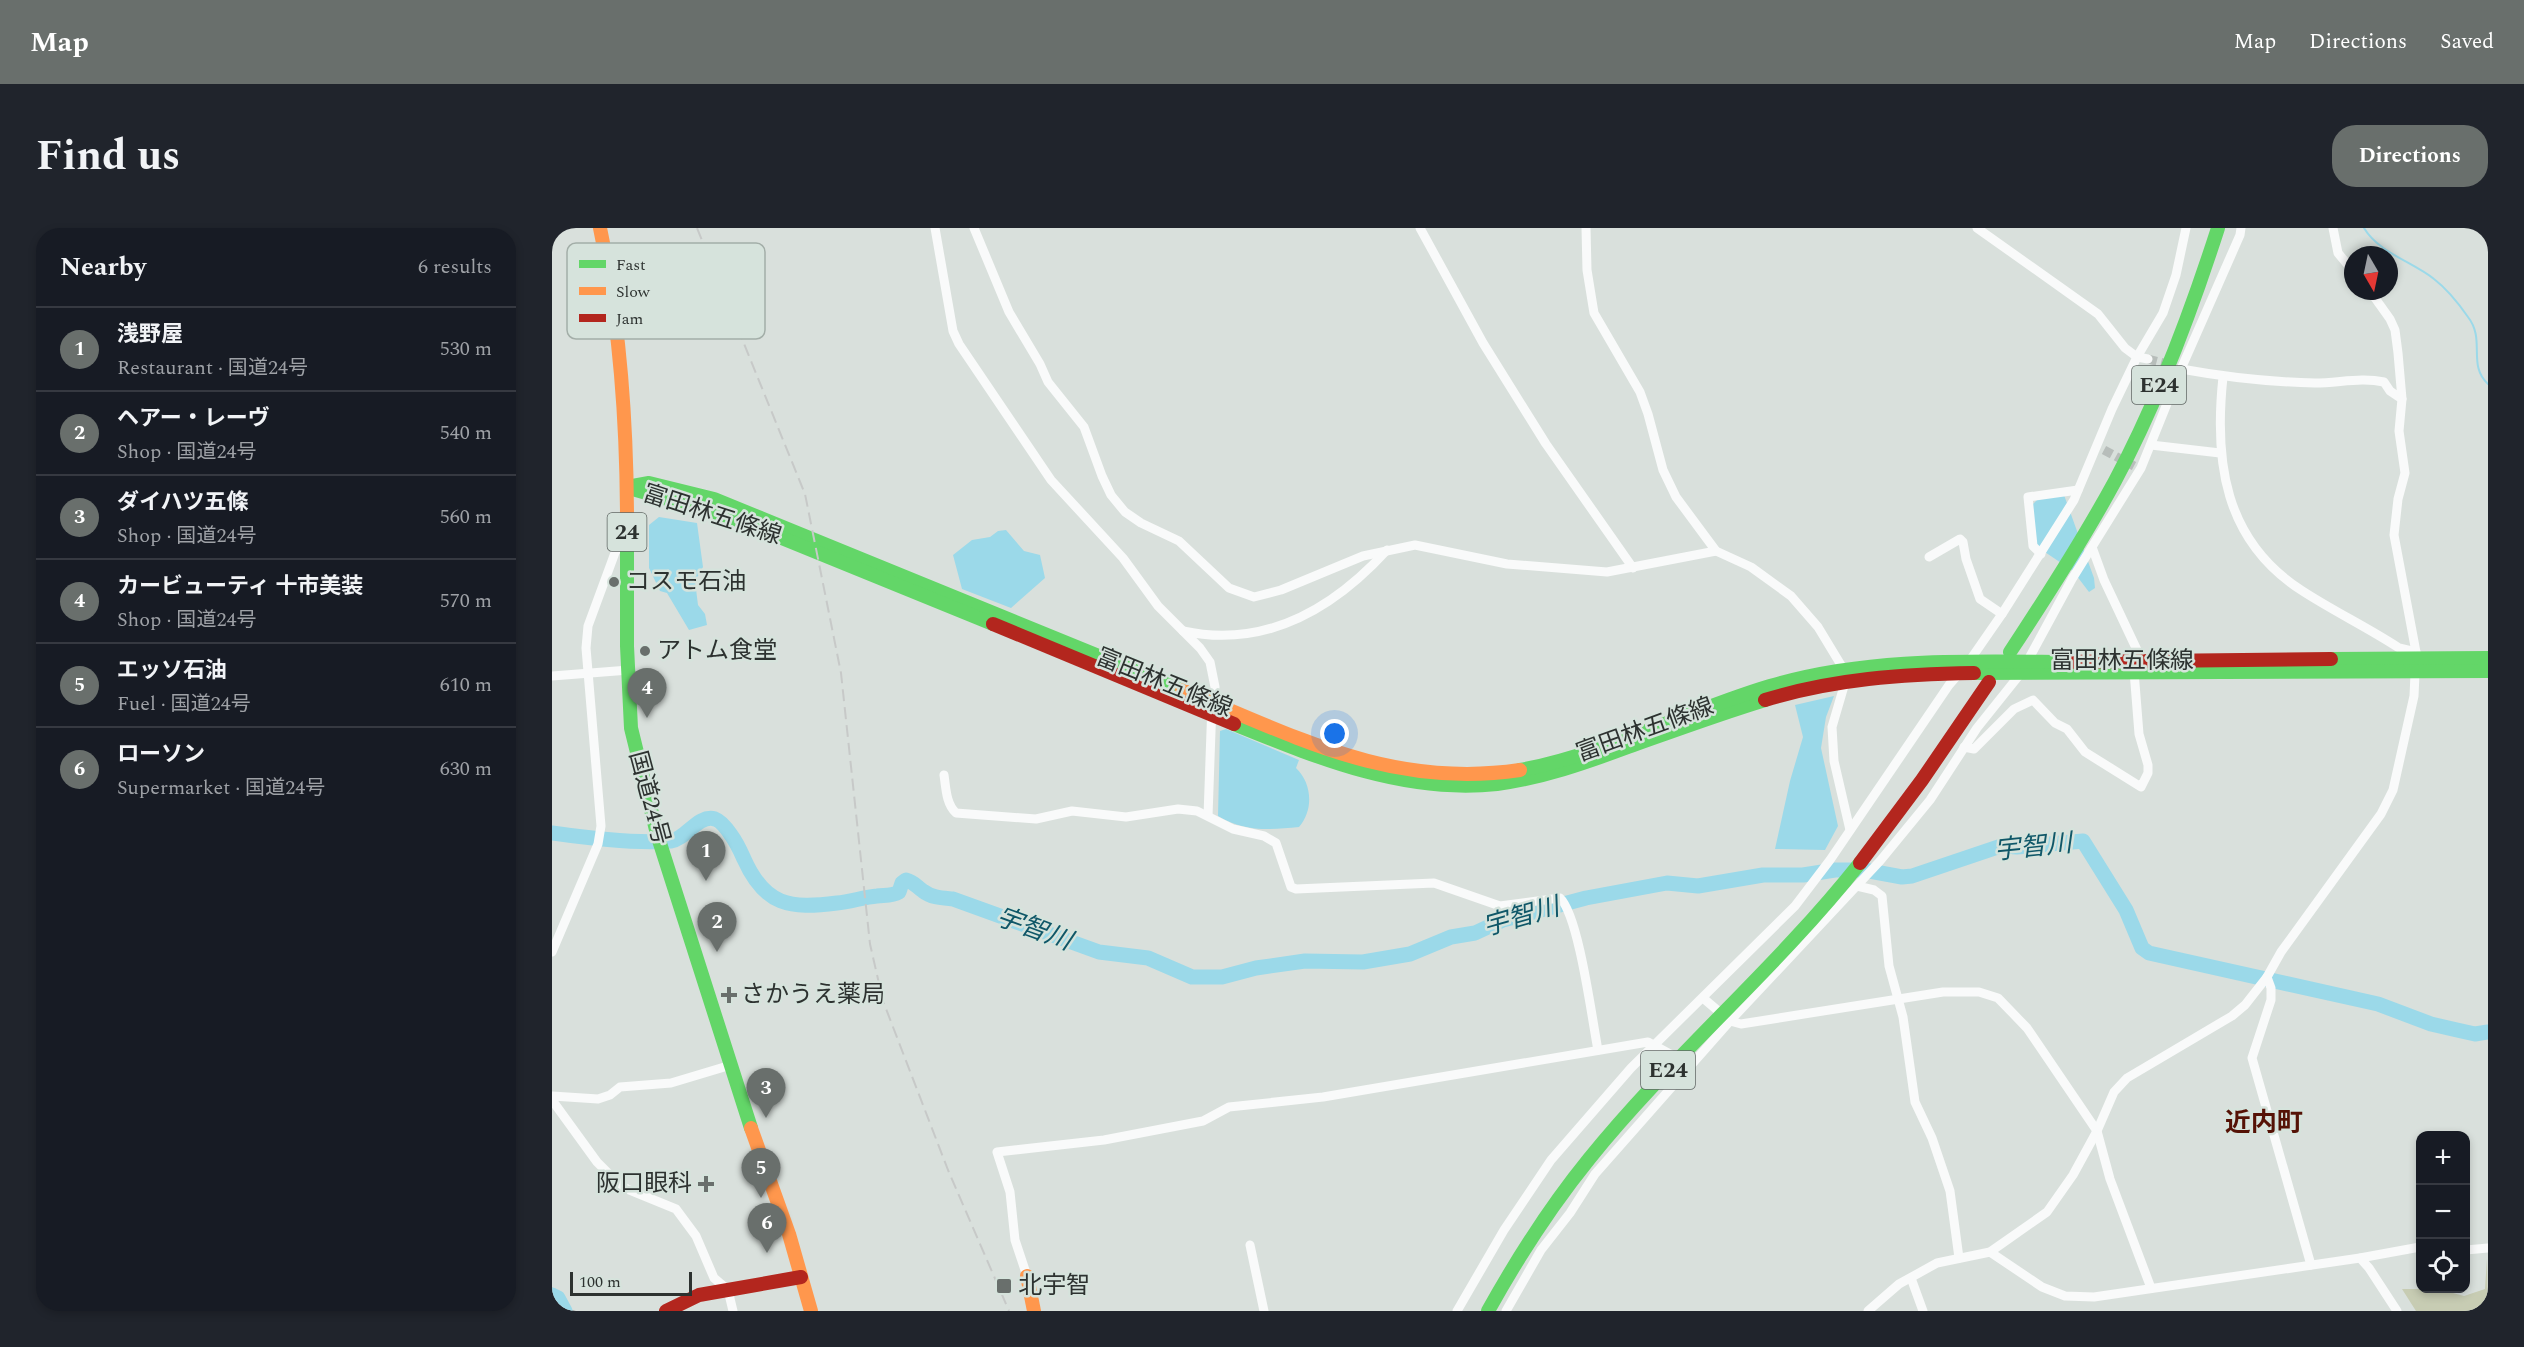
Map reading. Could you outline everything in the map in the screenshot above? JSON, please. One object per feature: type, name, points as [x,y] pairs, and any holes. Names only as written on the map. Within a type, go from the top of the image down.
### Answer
[{"type":"main road","name":"国道24号","points":[[600,228],[603,243]]},
{"type":"main road","name":"E24","points":[[2010,652],[2068,575],[2088,541],[2157,391],[2204,274],[2218,228]]},
{"type":"main road","name":"国道24号","points":[[618,339],[627,487],[631,728],[659,839],[811,1311]]},
{"type":"main road","name":"富田林五條線","points":[[627,487],[649,483],[714,499],[777,529],[1212,709],[1338,754],[1366,762],[1439,774],[1474,775],[1546,765],[1738,697],[1914,663],[1968,663],[2024,667],[2488,658]]},
{"type":"main road","name":"富田林五條線","points":[[2416,660],[2488,671]]},
{"type":"main road","name":"富田林五條線","points":[[1859,673],[1958,674],[2024,667]]},
{"type":"main road","name":"E24","points":[[1488,1311],[1523,1250],[1593,1153],[1666,1072],[1798,937],[1874,848],[1909,801],[1989,682]]},
{"type":"main road","points":[[1026,1276],[1034,1311]]},
{"type":"main road","points":[[666,1311],[699,1295],[801,1277]]},
{"type":"street","points":[[935,228],[953,331],[959,344],[1051,480],[1123,558],[1158,606],[1210,662],[1215,687],[1212,709],[1209,816]]},
{"type":"street","points":[[974,228],[1009,312],[1048,382],[1084,427],[1111,495],[1125,512],[1141,523],[1179,541],[1229,588],[1254,597],[1281,590],[1353,560],[1415,545],[1519,565],[1607,572],[1674,557],[1716,551]]},
{"type":"street","points":[[1420,228],[1484,343],[1546,444],[1633,568]]},
{"type":"street","points":[[1586,228],[1587,270],[1594,313],[1640,392],[1663,470],[1676,497],[1716,551],[1759,572],[1791,596],[1818,627],[1841,664],[1844,686],[1832,726],[1834,761],[1850,830]]},
{"type":"street","points":[[1977,228],[2098,314],[2125,348],[2137,357],[2148,359]]},
{"type":"street","points":[[1457,1311],[1491,1249],[1537,1179],[1598,1105],[1805,894],[2002,614],[2041,554],[2100,449],[2137,357],[2157,325],[2168,299],[2187,228]]},
{"type":"street","points":[[1964,747],[1974,749],[2014,709],[2032,700],[2055,723],[2067,729],[2085,752],[2141,787],[2148,773],[2148,765],[2139,734],[2135,666],[2137,650],[2088,541],[2151,445],[2241,228]]},
{"type":"street","points":[[2333,228],[2338,253],[2344,260]]},
{"type":"street","points":[[1868,1311],[1899,1284],[1937,1263],[1990,1251],[2047,1212],[2073,1175],[2097,1131],[2114,1092],[2127,1078],[2232,1016],[2245,1005],[2374,824],[2393,789],[2414,696],[2416,660],[2394,535],[2398,499],[2405,473],[2399,432],[2402,399],[2395,330],[2376,300]]},
{"type":"street","points":[[2181,369],[2223,377],[2317,383],[2370,379],[2384,382],[2390,391],[2402,399]]},
{"type":"street","points":[[2223,377],[2219,411],[2220,453],[2232,506],[2242,530],[2253,546],[2279,574],[2321,603],[2416,660]]},
{"type":"street","points":[[2151,445],[2220,453]]},
{"type":"street","points":[[2041,554],[2033,546],[2028,497],[2075,495]]},
{"type":"street","points":[[1929,557],[1960,539],[1963,542],[1966,559],[1980,600],[2002,614]]},
{"type":"street","points":[[552,952],[598,844],[601,826],[597,795],[595,739],[586,672],[588,626],[616,550],[627,547]]},
{"type":"street","points":[[1183,631],[1209,637],[1229,637],[1282,626],[1305,616],[1348,589],[1387,550]]},
{"type":"street","points":[[1506,1311],[1541,1250],[1570,1213],[1595,1174],[1730,1022],[1880,861],[1930,800],[1964,747],[2024,667],[2068,575]]},
{"type":"street","points":[[552,676],[629,670]]},
{"type":"street","points":[[944,775],[948,800],[956,813],[1036,819],[1072,811],[1126,817],[1178,809],[1197,811],[1233,829],[1264,836],[1276,843],[1290,887],[1296,890],[1434,883],[1500,906],[1560,898],[1568,909],[1574,931],[1598,1050]]},
{"type":"street","points":[[1857,886],[1874,890],[1882,896],[1884,935],[1903,1017],[1915,1102],[1932,1138],[1950,1191],[1959,1258]]},
{"type":"street","points":[[1795,906],[1814,934]]},
{"type":"street","points":[[2266,977],[2271,988],[2271,1000],[2252,1058],[2311,1264]]},
{"type":"street","points":[[1703,998],[1730,1022],[1741,1024],[1942,992],[1980,992],[1998,998],[2027,1028],[2097,1131],[2110,1179],[2151,1288]]},
{"type":"street","points":[[1026,1276],[1015,1240],[1010,1192],[997,1152],[1104,1140],[1203,1121],[1229,1107],[1323,1097],[1648,1042],[1690,1066]]},
{"type":"street","points":[[552,1098],[598,1099],[610,1095],[620,1087],[670,1083],[731,1065]]},
{"type":"street","points":[[552,1098],[597,1162],[615,1180],[627,1189],[676,1209],[696,1236],[714,1278],[728,1290],[733,1311]]},
{"type":"street","points":[[1250,1245],[1264,1311]]},
{"type":"street","points":[[1990,1251],[2042,1287],[2065,1296],[2094,1297],[2416,1248]]},
{"type":"street","points":[[2470,1250],[2488,1248]]},
{"type":"street","points":[[2360,1258],[2397,1311]]},
{"type":"street","points":[[1911,1278],[1923,1311]]},
{"type":"green space","points":[[2487,1258],[2488,1311],[2416,1311],[2402,1289],[2416,1289],[2416,1293],[2453,1293],[2464,1296],[2485,1289]]},
{"type":"water","points":[[2064,495],[2094,578],[2095,588],[2089,592],[2073,571],[2036,546],[2032,505],[2038,499]]},
{"type":"water","points":[[659,517],[697,523],[703,567],[695,581],[698,605],[705,614],[707,625],[689,630],[667,593],[660,591],[649,568],[649,525]]},
{"type":"water","points":[[1006,530],[1024,551],[1040,555],[1045,578],[1011,608],[962,589],[953,555],[972,540],[990,537],[998,531]]},
{"type":"water","points":[[1834,696],[1826,717],[1821,748],[1838,826],[1825,850],[1775,849],[1790,781],[1803,737],[1795,705]]},
{"type":"water","points":[[1226,729],[1299,760],[1296,768],[1308,789],[1309,805],[1299,827],[1257,829],[1237,825],[1218,816],[1220,731]]},
{"type":"waterway","points":[[2364,228],[2378,244],[2426,273],[2444,287],[2457,302],[2473,326],[2476,334],[2479,369],[2488,384]]},
{"type":"waterway","name":"宇智川","points":[[552,833],[596,839],[671,841],[682,836],[703,820],[715,819],[733,838],[752,875],[761,887],[781,901],[792,904],[820,905],[891,895],[899,892],[902,883],[906,880],[934,896],[953,899],[1099,952],[1148,958],[1192,977],[1222,977],[1256,968],[1305,961],[1363,962],[1410,954],[1451,937],[1475,933],[1503,920],[1586,898],[1667,883],[1698,886],[1763,875],[1803,875],[1835,870],[1864,870],[1902,877],[1912,876],[2001,846],[2017,847],[2083,841],[2126,910],[2142,948],[2149,953],[2378,1004],[2431,1024],[2475,1034],[2488,1032]]},
{"type":"waterway","points":[[552,1295],[558,1298],[565,1311]]},
{"type":"tunnel","points":[[2148,359],[2171,365]]},
{"type":"tunnel","points":[[2104,450],[2134,466]]},
{"type":"railway","points":[[697,228],[703,243]]},
{"type":"railway","points":[[742,339],[805,494],[841,673],[870,944],[883,1001],[948,1170],[1009,1311]]},
{"type":"traffic: fast","points":[[2010,652],[2103,503],[2131,451],[2172,357],[2218,228]]},
{"type":"traffic: fast","points":[[627,487],[649,483],[714,499],[1182,690]]},
{"type":"traffic: fast","points":[[629,488],[730,517],[993,624]]},
{"type":"traffic: fast","points":[[627,522],[627,646],[631,728],[657,834],[751,1128]]},
{"type":"traffic: fast","points":[[2331,659],[2488,658]]},
{"type":"traffic: fast","points":[[1520,770],[1584,754],[1739,696],[1805,677],[1841,670],[1913,663],[2059,662]]},
{"type":"traffic: fast","points":[[1974,673],[2488,671]]},
{"type":"traffic: fast","points":[[1234,724],[1330,761],[1362,770],[1428,784],[1462,786],[1497,784],[1563,769],[1765,700]]},
{"type":"traffic: fast","points":[[1488,1311],[1535,1233],[1589,1159],[1655,1084],[1828,902],[1860,863]]},
{"type":"traffic: slow","points":[[600,228],[603,243]]},
{"type":"traffic: slow","points":[[617,339],[626,448],[627,522]]},
{"type":"traffic: slow","points":[[1182,690],[1305,741],[1346,755],[1387,765],[1429,772],[1473,774],[1520,770]]},
{"type":"traffic: slow","points":[[751,1128],[789,1234],[811,1311]]},
{"type":"traffic: slow","points":[[1027,1276],[1034,1311]]},
{"type":"traffic: jam","points":[[993,624],[1234,724]]},
{"type":"traffic: jam","points":[[2059,662],[2331,659]]},
{"type":"traffic: jam","points":[[1765,700],[1842,682],[1974,673]]},
{"type":"traffic: jam","points":[[1860,863],[1922,780],[1989,682]]},
{"type":"traffic: jam","points":[[666,1311],[699,1295],[801,1277]]},
{"type":"place","name":"コスモ石油","points":[[614,582]]},
{"type":"place","name":"アトム食堂","points":[[645,651]]},
{"type":"place","name":"カービューティ 十市美装","points":[[647,718]]},
{"type":"place","name":"浅野屋","points":[[706,881]]},
{"type":"place","name":"ヘアー・レーヴ","points":[[717,952]]},
{"type":"place","name":"さかうえ薬局","points":[[729,995]]},
{"type":"place","name":"ダイハツ五條","points":[[766,1118]]},
{"type":"place","name":"阪口眼科","points":[[706,1184]]},
{"type":"place","name":"エッソ石油","points":[[761,1198]]},
{"type":"place","name":"ローソン","points":[[767,1253]]},
{"type":"place","name":"北宇智","points":[[1004,1286]]},
{"type":"district","name":"近内町","points":[[2264,1123]]}]
